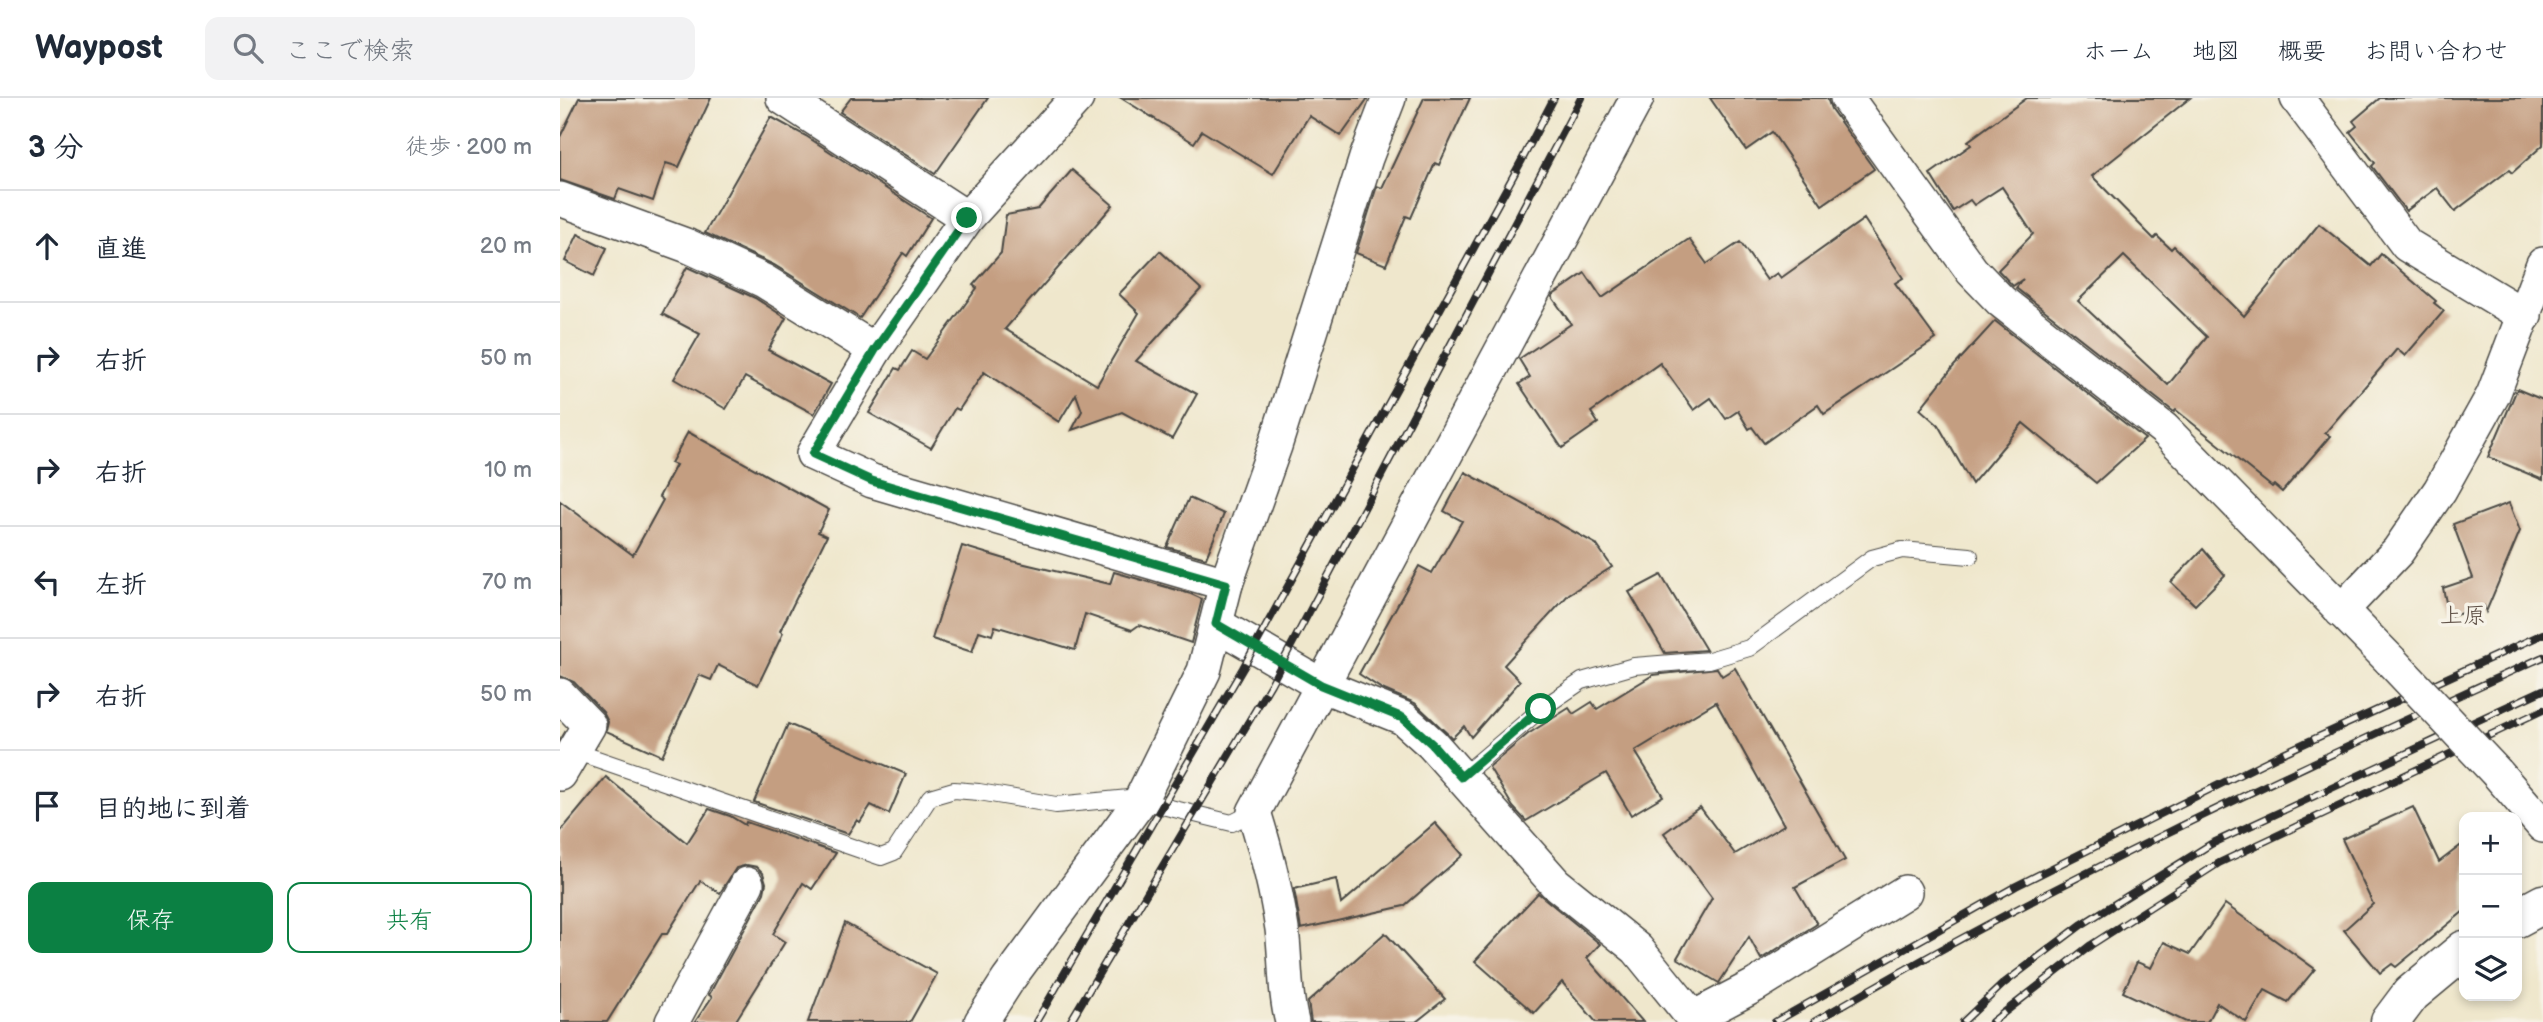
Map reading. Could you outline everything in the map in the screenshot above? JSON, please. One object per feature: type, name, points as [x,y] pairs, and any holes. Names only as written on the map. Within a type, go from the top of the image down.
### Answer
[{"type":"street","points":[[783,98],[967,218]]},
{"type":"street","points":[[1077,98],[967,218],[875,350],[813,454],[872,481],[1226,584]]},
{"type":"street","points":[[981,1022],[1008,980],[1140,801],[1204,671],[1226,584],[1275,446],[1366,158],[1389,98]]},
{"type":"street","points":[[1292,1022],[1287,1005],[1282,930],[1271,872],[1254,812],[1637,98]]},
{"type":"street","points":[[1847,98],[1972,271],[2001,301],[2164,429],[2391,661],[2543,826]]},
{"type":"street","points":[[2297,98],[2406,246],[2525,316]]},
{"type":"street","points":[[560,200],[688,246],[764,281],[875,350]]},
{"type":"street","points":[[2341,611],[2398,551],[2440,490],[2493,395],[2543,264]]},
{"type":"street","points":[[1216,624],[1321,685],[1403,718],[1432,744],[1555,883],[1637,949],[1694,1020],[1754,986],[1905,891]]},
{"type":"street","points":[[560,695],[589,725],[567,763]]},
{"type":"street","points":[[671,1022],[747,884]]},
{"type":"street","points":[[2522,915],[2543,904]]},
{"type":"street","points":[[2390,1022],[2411,994],[2459,954]]},
{"type":"lane","points":[[1461,777],[1541,709],[1582,681],[1634,666],[1709,660],[1749,648],[1872,558],[1902,551],[1970,556]]},
{"type":"lane","points":[[567,763],[881,857],[894,852],[930,797],[954,790],[1056,805],[1129,798],[1232,823],[1254,812]]},
{"type":"building","points":[[579,98],[711,98],[679,167],[666,163],[653,201],[619,189],[615,199],[560,180],[560,137]]},
{"type":"building","points":[[851,98],[988,98],[935,174],[840,112]]},
{"type":"building","points":[[1121,98],[1368,98],[1341,136],[1309,116],[1273,174],[1202,131],[1194,143]]},
{"type":"building","points":[[1424,98],[1470,98],[1439,165],[1435,163],[1411,218],[1406,216],[1386,265],[1356,253],[1377,186],[1382,188]]},
{"type":"building","points":[[1710,98],[1827,98],[1831,109],[1874,169],[1822,205],[1772,132],[1746,150]]},
{"type":"building","points":[[2027,98],[2190,98],[2092,176],[2154,239],[2157,236],[2171,249],[2174,246],[2244,316],[2319,224],[2371,266],[2381,254],[2444,311],[2405,356],[2397,349],[2325,433],[2330,436],[2282,492],[2274,485],[2272,487],[2176,410],[2174,412],[2016,288],[2023,279],[2013,286],[1998,270],[2033,234],[2002,187],[1974,205],[1970,200],[1953,211],[1930,174],[1971,145],[1968,141]],"holes":[[[2124,256],[2207,337],[2168,385],[2078,301]]]},
{"type":"building","points":[[2380,98],[2543,98],[2543,145],[2512,173],[2509,170],[2455,211],[2437,188],[2406,211],[2372,166],[2375,163],[2350,132],[2357,126],[2353,121]]},
{"type":"building","points":[[771,117],[806,136],[931,218],[907,256],[903,253],[860,318],[774,265],[705,233]]},
{"type":"building","points":[[1072,170],[1113,205],[1005,329],[1097,385],[1139,313],[1119,294],[1160,251],[1201,289],[1136,361],[1197,394],[1172,439],[1122,412],[1072,430],[1082,411],[1076,394],[1059,422],[984,372],[959,410],[955,408],[931,448],[869,413],[896,368],[900,370],[912,351],[925,359],[977,288],[973,285],[1001,253],[1006,215],[1038,209]]},
{"type":"building","points":[[1864,219],[1903,278],[1895,283],[1936,339],[1824,414],[1818,405],[1764,443],[1752,427],[1749,429],[1738,411],[1726,419],[1711,398],[1694,410],[1660,363],[1591,412],[1598,423],[1562,448],[1519,384],[1530,377],[1519,359],[1571,324],[1553,295],[1585,273],[1602,298],[1689,239],[1707,264],[1740,242],[1767,280],[1777,273],[1781,278]]},
{"type":"building","points":[[578,234],[607,248],[594,276],[565,261]]},
{"type":"building","points":[[687,267],[755,298],[786,318],[768,350],[831,384],[814,414],[745,377],[726,409],[674,379],[700,334],[662,314]]},
{"type":"building","points":[[1995,321],[2145,439],[2096,483],[2023,423],[1972,484],[1938,425],[1920,409]]},
{"type":"building","points":[[2517,389],[2543,400],[2543,480],[2488,457]]},
{"type":"building","points":[[688,432],[829,510],[818,532],[827,536],[780,631],[783,633],[758,685],[718,665],[711,680],[699,675],[662,756],[606,731],[608,722],[603,712],[574,682],[560,676],[560,501],[633,555],[663,500],[659,497],[676,465],[671,463]]},
{"type":"building","points":[[1465,472],[1596,544],[1612,567],[1569,594],[1504,665],[1520,681],[1471,737],[1464,726],[1452,738],[1415,703],[1382,689],[1359,674],[1419,566],[1432,573],[1462,521],[1444,511]]},
{"type":"building","points":[[1189,498],[1224,514],[1206,558],[1167,547]]},
{"type":"building","points":[[2509,503],[2520,531],[2486,612],[2484,606],[2449,617],[2443,588],[2473,578],[2453,524]]},
{"type":"building","points":[[962,546],[1110,584],[1114,572],[1191,594],[1202,599],[1191,643],[1139,625],[1132,630],[1085,614],[1075,650],[995,626],[992,635],[979,631],[972,652],[932,639]]},
{"type":"building","points":[[2203,549],[2225,575],[2195,605],[2171,582]]},
{"type":"building","points":[[1661,575],[1706,650],[1665,653],[1629,592]]},
{"type":"building","points":[[1717,668],[1722,676],[1735,668],[1845,860],[1795,887],[1817,924],[1761,959],[1749,937],[1719,983],[1677,958],[1712,898],[1664,833],[1700,807],[1735,854],[1784,825],[1716,702],[1635,751],[1663,796],[1631,815],[1606,773],[1526,821],[1513,807],[1489,767],[1528,734],[1569,708],[1573,714],[1592,702],[1597,709],[1653,675]]},
{"type":"building","points":[[788,724],[906,774],[889,814],[871,805],[848,834],[754,802]]},
{"type":"building","points":[[606,777],[687,843],[709,809],[730,816],[745,825],[746,822],[836,853],[812,889],[803,883],[773,934],[785,942],[735,1022],[695,1022],[712,997],[709,995],[764,893],[766,883],[763,873],[757,867],[747,865],[736,868],[720,893],[700,881],[667,934],[662,934],[607,1022],[560,1022],[560,832]]},
{"type":"building","points":[[2413,807],[2439,862],[2459,847],[2459,915],[2396,967],[2392,964],[2380,973],[2344,930],[2373,904],[2342,839]]},
{"type":"building","points":[[1435,823],[1463,855],[1404,906],[1301,929],[1294,889],[1336,879],[1341,904]]},
{"type":"building","points":[[1538,893],[1600,944],[1587,958],[1643,1022],[1596,1022],[1562,982],[1534,1013],[1475,961]]},
{"type":"building","points":[[2225,904],[2315,969],[2288,1002],[2265,990],[2246,1022],[2217,1003],[2207,1022],[2186,1022],[2123,992],[2137,962],[2151,968],[2164,942],[2190,954]]},
{"type":"building","points":[[845,923],[937,974],[910,1022],[808,1022]]},
{"type":"building","points":[[1385,933],[1445,999],[1416,1022],[1311,1022],[1308,1002]]},
{"type":"railway","points":[[1036,1022],[1243,668],[1554,98]]},
{"type":"railway","points":[[1070,1022],[1271,684],[1581,98]]},
{"type":"railway","points":[[1775,1022],[2016,886],[2279,755],[2543,634]]},
{"type":"railway","points":[[1814,1022],[1902,971],[2082,875],[2265,785],[2543,657]]},
{"type":"railway","points":[[1963,1022],[2003,984],[2081,925],[2211,844],[2543,690]]},
{"type":"railway","points":[[1992,1022],[2091,945],[2219,863],[2543,710]]},
{"type":"district","name":"上原","points":[[2463,616]]},
{"type":"route","points":[[967,218],[875,350],[813,454],[872,481],[1226,584],[1216,624],[1321,685],[1403,718],[1432,744],[1461,777],[1541,709]]}]
